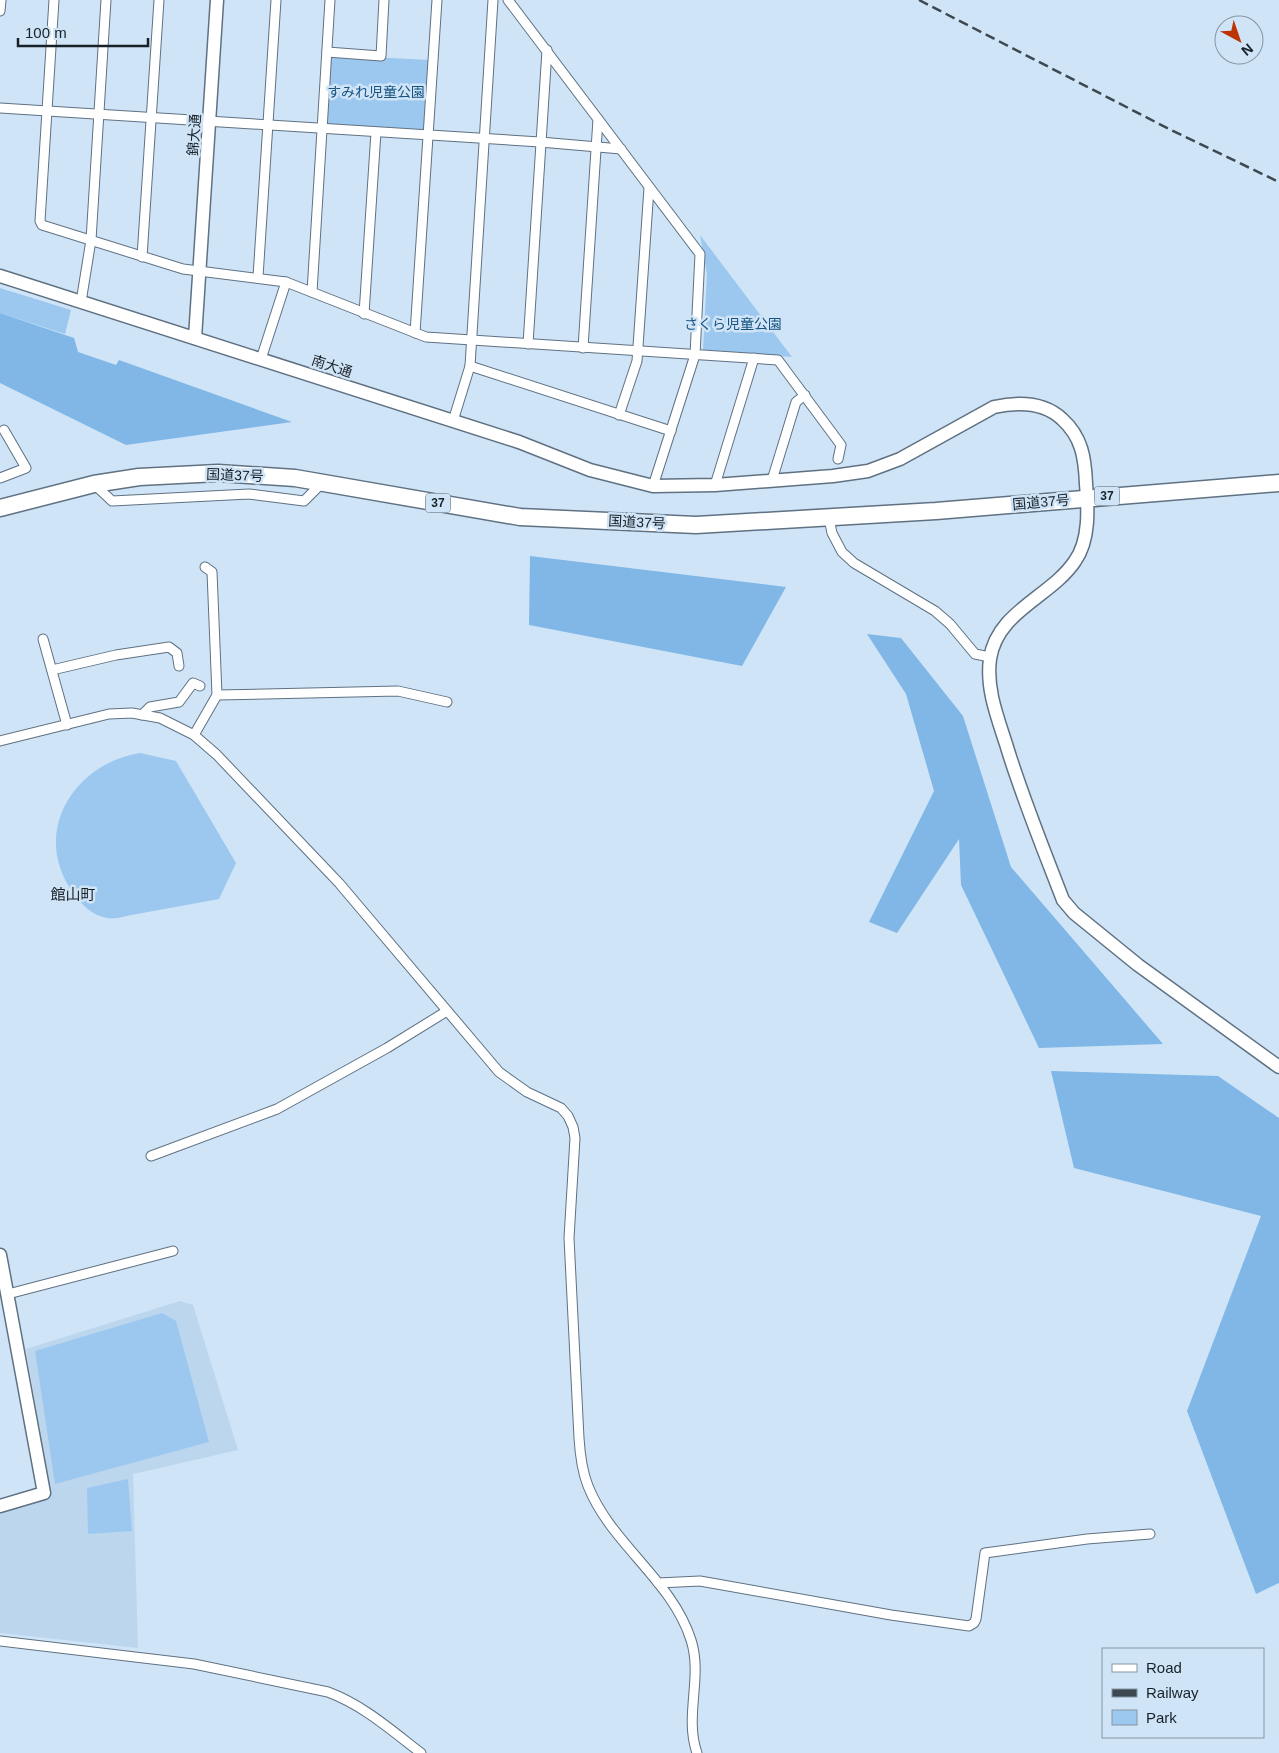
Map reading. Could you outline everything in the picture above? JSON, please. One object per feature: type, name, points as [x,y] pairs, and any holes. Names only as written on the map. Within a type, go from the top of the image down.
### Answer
[{"type":"highway","name":"国道37号","points":[[0,508],[94,484],[139,476],[218,473],[295,478],[520,517],[696,525],[881,515],[1279,483]]},
{"type":"street","points":[[0,11],[1,0]]},
{"type":"street","points":[[54,0],[40,221],[42,225],[183,269],[286,282],[426,337],[778,360],[842,445],[838,459]]},
{"type":"street","points":[[81,302],[90,240],[106,0]]},
{"type":"street","points":[[142,256],[153,119],[159,0]]},
{"type":"street","name":"錦大通","points":[[195,338],[217,0]]},
{"type":"street","points":[[258,277],[276,0]]},
{"type":"street","points":[[312,292],[330,0]]},
{"type":"street","points":[[327,52],[381,56],[384,0]]},
{"type":"street","points":[[415,333],[437,0]]},
{"type":"street","points":[[453,420],[470,366],[493,0]]},
{"type":"street","points":[[508,0],[700,254],[695,355],[654,486]]},
{"type":"street","points":[[528,344],[547,50]]},
{"type":"street","points":[[0,108],[540,142],[620,149]]},
{"type":"street","points":[[583,348],[598,119]]},
{"type":"street","points":[[364,314],[376,132]]},
{"type":"street","points":[[619,416],[638,352],[649,188]]},
{"type":"street","name":"南大通","points":[[0,276],[453,420],[519,442],[590,470],[654,486],[714,485],[833,476],[868,471],[900,459],[994,407],[1011,404],[1029,404],[1058,415],[1072,428],[1080,442],[1085,466],[1088,498],[1086,528],[1076,560],[1064,576],[1011,617],[996,641],[990,657]]},
{"type":"street","points":[[261,359],[286,282]]},
{"type":"street","points":[[714,485],[754,358]]},
{"type":"street","points":[[470,366],[619,416],[671,431]]},
{"type":"street","points":[[772,480],[796,402],[805,395]]},
{"type":"street","points":[[0,478],[26,468],[1,429]]},
{"type":"street","points":[[94,484],[112,501],[249,494],[304,501],[322,483]]},
{"type":"street","points":[[829,518],[832,533],[842,552],[854,563],[935,611],[950,624],[974,654],[990,657],[989,675],[992,699],[1021,792],[1063,900],[1074,913],[1138,965],[1279,1067]]},
{"type":"street","points":[[194,735],[217,694],[215,601],[212,572],[205,567]]},
{"type":"street","points":[[44,639],[66,725]]},
{"type":"street","points":[[52,670],[107,657],[169,647],[177,653],[179,666]]},
{"type":"street","points":[[142,714],[150,707],[179,702],[193,683],[200,686]]},
{"type":"street","points":[[217,694],[398,691],[447,702]]},
{"type":"street","points":[[0,741],[109,714],[142,714],[160,718],[194,735],[217,755],[340,883],[499,1072],[527,1092],[560,1108],[568,1116],[575,1138],[569,1238],[578,1438],[582,1468],[600,1512],[658,1583],[683,1619],[692,1641],[696,1659],[691,1728],[695,1753]]},
{"type":"street","points":[[151,1156],[277,1109],[387,1048],[447,1011]]},
{"type":"street","points":[[8,1294],[173,1251]]},
{"type":"street","points":[[0,1254],[44,1493],[0,1506]]},
{"type":"street","points":[[658,1583],[700,1582],[891,1615],[969,1626],[974,1624],[976,1619],[985,1553],[1087,1539],[1150,1534]]},
{"type":"street","points":[[0,1641],[194,1664],[328,1692],[356,1704],[421,1753]]},
{"type":"shaded area","points":[[0,313],[74,338],[78,352],[116,365],[119,360],[292,422],[126,445],[0,383]]},
{"type":"shaded area","points":[[530,556],[786,587],[742,666],[529,625]]},
{"type":"shaded area","points":[[867,634],[901,638],[963,716],[1011,867],[1163,1044],[1039,1048],[961,885],[959,839],[897,933],[869,922],[934,791],[906,694]]},
{"type":"shaded area","points":[[1051,1071],[1218,1076],[1279,1118],[1279,1583],[1256,1594],[1187,1411],[1261,1216],[1074,1168]]},
{"type":"shaded area","points":[[180,1301],[193,1305],[238,1450],[133,1474],[138,1648],[0,1633],[0,1514],[51,1497],[26,1349]]},
{"type":"green space","name":"すみれ児童公園","points":[[330,55],[430,60],[426,128],[423,132],[324,124]]},
{"type":"green space","name":"さくら児童公園","points":[[700,235],[792,357],[703,350],[707,274]]},
{"type":"green space","points":[[0,288],[71,310],[65,334],[0,313]]},
{"type":"green space","points":[[140,753],[176,761],[236,863],[219,899],[118,918],[107,918],[97,915],[84,906],[74,894],[61,871],[56,849],[58,826],[65,806],[78,787],[95,771],[116,760]]},
{"type":"green space","points":[[162,1313],[176,1321],[209,1442],[55,1484],[35,1351]]},
{"type":"green space","points":[[128,1479],[132,1531],[88,1534],[87,1488]]},
{"type":"railway","points":[[919,0],[1171,130],[1279,182]]},
{"type":"district","name":"館山町","points":[[73,895]]}]
